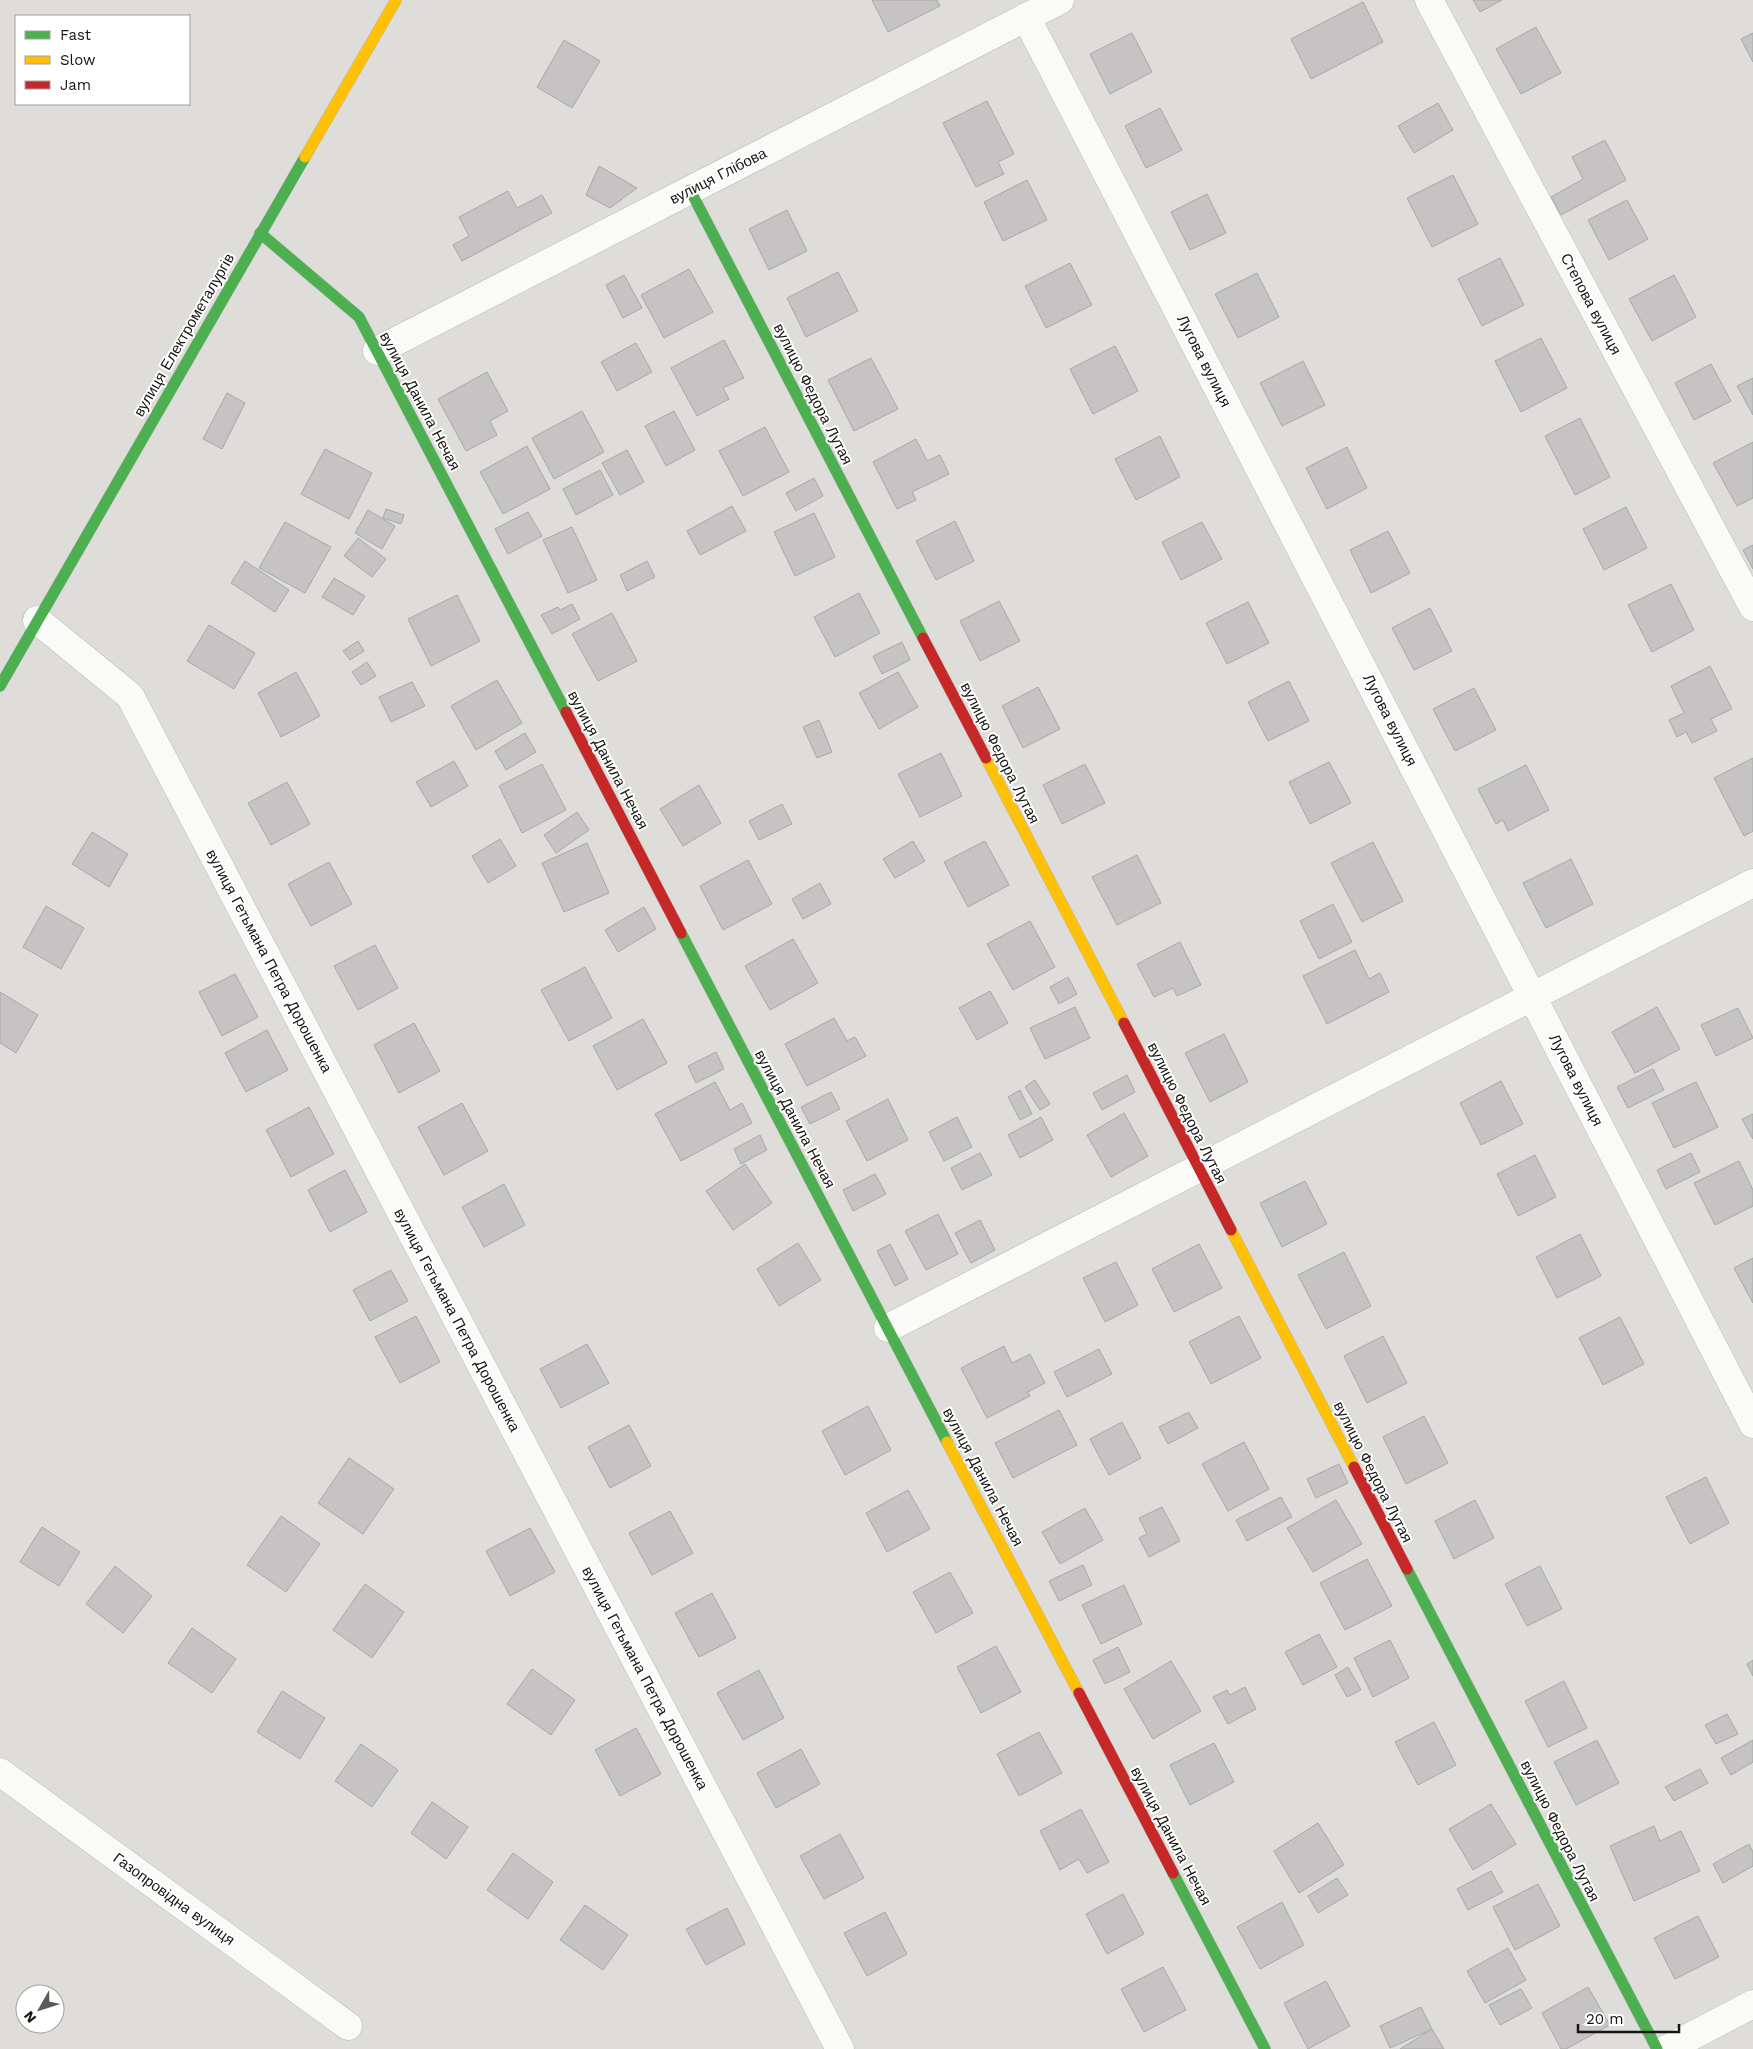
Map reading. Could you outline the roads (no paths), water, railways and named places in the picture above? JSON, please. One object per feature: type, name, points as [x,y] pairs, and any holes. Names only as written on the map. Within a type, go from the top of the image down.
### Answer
[{"type":"street","name":"вулиця Електрометалургів","points":[[0,686],[396,0]]},
{"type":"street","name":"вулиця Глібова","points":[[377,351],[1060,0]]},
{"type":"street","name":"Степова вулиця","points":[[1429,0],[1753,607]]},
{"type":"street","name":"Лугова вулиця","points":[[1026,17],[1753,1424]]},
{"type":"street","name":"вулицю Федора Лутая","points":[[690,190],[1656,2049]]},
{"type":"street","name":"вулиця Данила Нечая","points":[[260,233],[360,317],[1265,2049]]},
{"type":"street","name":"вулиця Гетьмана Петра Дорошенка","points":[[37,620],[130,696],[840,2049]]},
{"type":"street","points":[[888,1328],[1753,883]]},
{"type":"street","name":"Газопровідна вулиця","points":[[0,1772],[348,2026]]},
{"type":"street","points":[[1668,2049],[1753,2004]]}]
